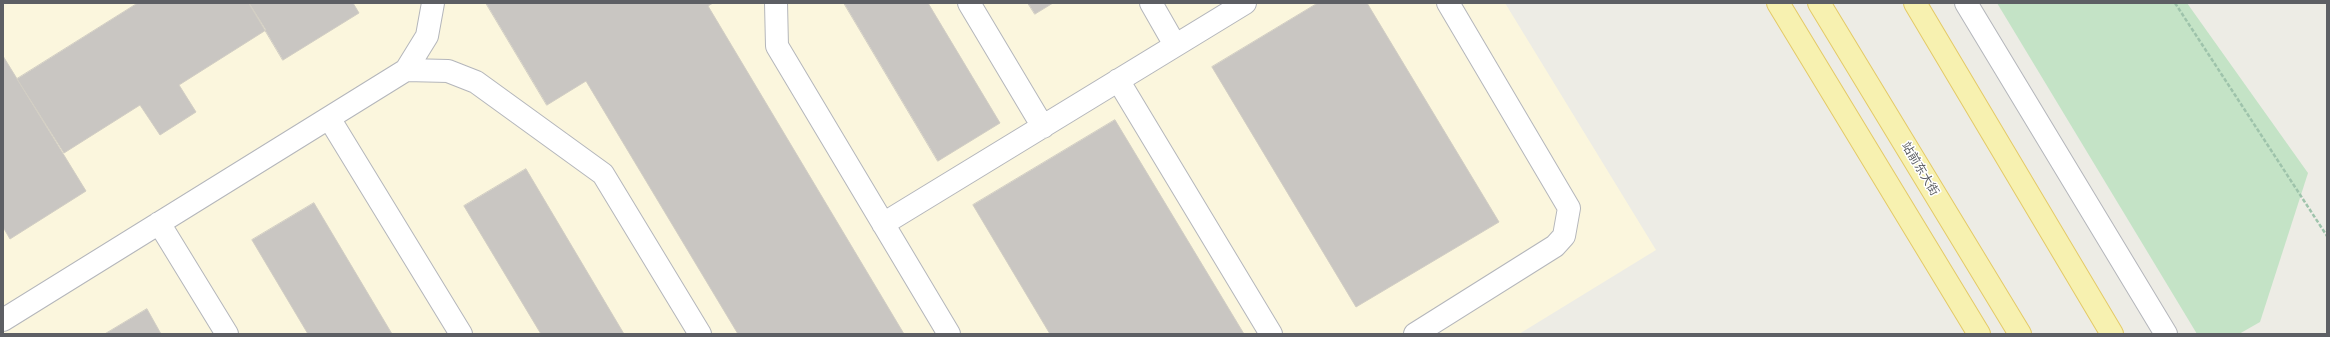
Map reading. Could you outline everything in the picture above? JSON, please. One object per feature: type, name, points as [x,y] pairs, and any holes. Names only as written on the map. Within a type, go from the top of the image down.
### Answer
[{"type":"main road","points":[[1778,3],[1979,334]]},
{"type":"main road","points":[[1915,3],[2112,334]]},
{"type":"main road","name":"站前东大街","points":[[1826,5],[2020,334]]},
{"type":"street","points":[[3,320],[406,70],[427,36],[433,3]]},
{"type":"street","points":[[776,3],[777,46],[949,334]]},
{"type":"street","points":[[969,3],[1042,127]]},
{"type":"street","points":[[1151,3],[1175,45]]},
{"type":"street","points":[[883,224],[1244,3]]},
{"type":"street","points":[[1415,334],[1536,260],[1555,246],[1564,236],[1569,208],[1448,3]]},
{"type":"street","points":[[1966,3],[2166,334]]},
{"type":"street","points":[[406,70],[448,71],[476,82],[603,174],[700,334]]},
{"type":"street","points":[[1118,80],[1271,334]]},
{"type":"street","points":[[329,118],[461,334]]},
{"type":"street","points":[[159,223],[227,334]]},
{"type":"path","points":[[2175,3],[2327,236]]},
{"type":"shaded area","points":[[3,3],[1505,3],[1656,250],[1519,334],[3,334]]},
{"type":"green space","points":[[1997,3],[2187,3],[2308,173],[2260,322],[2239,334],[2197,334]]},
{"type":"building","points":[[138,3],[249,3],[266,30],[179,85],[196,112],[160,135],[140,105],[64,153],[17,79]]},
{"type":"building","points":[[249,3],[353,3],[359,13],[283,60]]},
{"type":"building","points":[[486,3],[713,3],[708,6],[904,334],[738,334],[586,81],[547,105]]},
{"type":"building","points":[[844,3],[928,3],[1000,123],[938,161]]},
{"type":"building","points":[[1028,3],[1053,3],[1035,14]]},
{"type":"building","points":[[1318,3],[1367,3],[1499,222],[1356,307],[1212,67]]},
{"type":"building","points":[[3,56],[86,191],[10,239],[3,227]]},
{"type":"building","points":[[1115,120],[1244,334],[1050,334],[973,205]]},
{"type":"building","points":[[526,169],[624,334],[541,334],[464,206]]},
{"type":"building","points":[[314,203],[392,334],[308,334],[252,240]]},
{"type":"building","points":[[147,309],[161,334],[105,334]]}]
